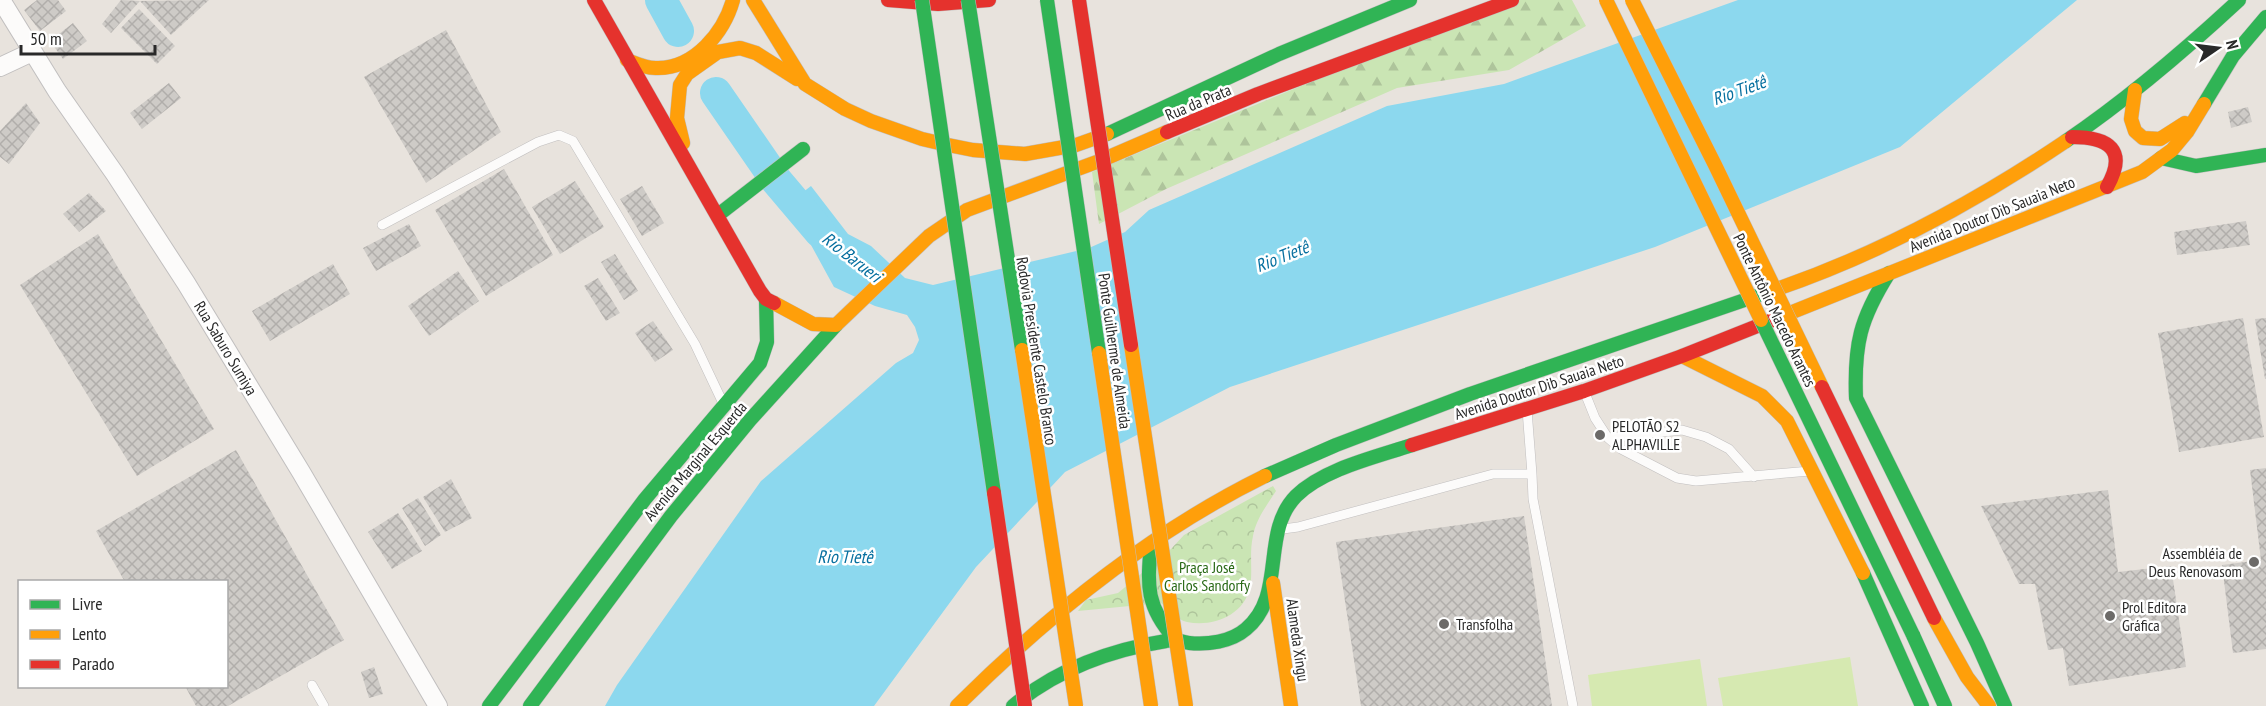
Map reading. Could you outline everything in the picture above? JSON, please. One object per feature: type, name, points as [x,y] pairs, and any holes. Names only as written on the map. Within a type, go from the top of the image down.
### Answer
[{"type":"main road","points":[[594,0],[718,215],[747,270],[766,299],[813,324],[841,322]]},
{"type":"main road","points":[[627,60],[642,66],[662,68],[684,60],[720,33],[731,13],[733,0]]},
{"type":"main road","points":[[753,0],[805,84]]},
{"type":"main road","points":[[888,0],[901,3],[951,4],[988,0]]},
{"type":"main road","points":[[922,0],[1025,706]]},
{"type":"main road","name":"Rodovia Presidente Castelo Branco","points":[[968,0],[1076,706]]},
{"type":"main road","name":"Ponte Guilherme de Almeida","points":[[1047,0],[1151,706]]},
{"type":"main road","points":[[1078,0],[1186,706]]},
{"type":"main road","name":"Rua da Prata","points":[[688,166],[677,118],[680,85],[687,74],[718,52],[740,48],[770,60],[845,109],[891,129],[922,139],[974,150],[1025,154],[1077,145],[1102,136],[1279,54],[1410,0]]},
{"type":"main road","name":"Rua da Prata","points":[[909,255],[929,236],[967,210],[1102,160],[1258,94],[1512,0]]},
{"type":"main road","name":"Ponte Antônio Macedo Arantes","points":[[1606,0],[1913,635],[1945,706]]},
{"type":"main road","name":"Ponte Antônio Macedo Arantes","points":[[1632,0],[1715,165],[1934,618],[1967,676],[1989,706]]},
{"type":"main road","name":"Avenida Doutor Dib Sauaia Neto","points":[[1151,544],[1169,529],[1194,514],[1266,476],[1344,441],[1577,356],[1814,276],[1880,248],[2004,179],[2072,137],[2199,39],[2239,0]]},
{"type":"main road","points":[[2134,90],[2131,119],[2134,129],[2139,136],[2147,140],[2155,141],[2165,137],[2198,114],[2233,56],[2266,17]]},
{"type":"main road","name":"Avenida Doutor Dib Sauaia Neto","points":[[1013,706],[1045,683],[1091,658],[1176,640],[1191,643],[1212,642],[1230,638],[1246,629],[1262,609],[1272,578],[1277,530],[1285,512],[1294,498],[1334,472],[1584,391],[1682,356],[2107,187],[2142,172],[2172,150],[2198,114]]},
{"type":"main road","points":[[2072,137],[2097,139],[2109,145],[2116,156],[2117,166],[2107,187]]},
{"type":"main road","points":[[718,215],[803,149]]},
{"type":"main road","points":[[2161,158],[2196,166],[2266,154]]},
{"type":"main road","name":"Avenida Marginal Esquerda","points":[[530,706],[670,516],[750,420],[841,322],[909,255]]},
{"type":"main road","points":[[1889,273],[1869,304],[1859,331],[1854,360],[1856,398],[1977,643],[2005,706]]},
{"type":"main road","name":"Avenida Marginal Esquerda","points":[[489,706],[645,499],[760,363],[767,342],[766,299]]},
{"type":"main road","points":[[1682,356],[1762,396],[1787,421],[1851,545],[1922,706]]},
{"type":"main road","points":[[1787,421],[1801,409],[1816,402],[1835,398],[1856,398]]},
{"type":"main road","points":[[1151,544],[1149,574],[1153,604],[1158,619],[1176,640]]},
{"type":"main road","points":[[957,706],[1044,623],[1095,583],[1151,544]]},
{"type":"main road","name":"Alameda Xingu","points":[[1272,578],[1291,706]]},
{"type":"street","name":"Rua Saburo Sumiya","points":[[1,0],[32,52],[149,224],[186,283],[438,706]]},
{"type":"street","points":[[0,67],[32,52]]},
{"type":"lane","points":[[382,225],[538,142],[559,135],[573,141],[695,344],[723,405]]},
{"type":"lane","points":[[1584,391],[1595,418],[1608,438],[1621,449],[1677,478],[1696,481],[1814,470]]},
{"type":"lane","points":[[1527,408],[1533,499],[1573,706]]},
{"type":"lane","points":[[1608,438],[1682,430],[1706,437],[1729,449],[1754,477]]},
{"type":"lane","points":[[1277,530],[1298,527],[1493,474],[1532,474]]},
{"type":"lane","points":[[312,685],[324,706]]},
{"type":"green space","points":[[1510,0],[1572,0],[1586,26],[1509,70],[1397,88],[1166,189],[1099,224],[1092,172]]},
{"type":"green space","name":"Praça José Carlos Sandorfy","points":[[1273,486],[1276,491],[1254,530],[1250,588],[1241,606],[1234,612],[1217,621],[1197,623],[1180,619],[1161,603],[1078,611],[1086,600],[1118,593],[1171,549],[1184,535]]},
{"type":"green space","points":[[1850,657],[1858,706],[1723,706],[1718,678]]},
{"type":"green space","points":[[1700,659],[1707,706],[1592,706],[1588,675]]},
{"type":"water","name":"Rio Tietê","points":[[1738,0],[2077,0],[1900,147],[1655,247],[1230,387],[1065,472],[976,567],[874,706],[605,706],[617,685],[761,481],[896,363],[913,353],[919,340],[915,327],[907,315],[875,306],[834,287],[805,234],[781,209],[811,186],[848,234],[871,246],[905,278],[933,285],[1089,248],[1125,232],[1149,210],[1387,106],[1504,84]]},
{"type":"building","points":[[37,0],[58,0],[66,11],[40,31],[24,10]]},
{"type":"building","points":[[121,0],[140,1],[111,33],[102,24]]},
{"type":"building","points":[[209,0],[171,35],[140,1]]},
{"type":"building","points":[[139,9],[175,46],[157,64],[121,28]]},
{"type":"building","points":[[73,23],[87,41],[63,59],[50,41]]},
{"type":"building","points":[[446,30],[501,132],[426,183],[364,77]]},
{"type":"building","points":[[169,83],[181,98],[142,129],[130,113]]},
{"type":"building","points":[[26,103],[40,123],[9,164],[0,157],[0,131]]},
{"type":"building","points":[[2248,107],[2252,122],[2231,128],[2228,112]]},
{"type":"building","points":[[504,169],[553,255],[486,296],[435,210]]},
{"type":"building","points":[[575,181],[604,227],[560,254],[532,207]]},
{"type":"building","points":[[642,186],[664,223],[642,236],[620,199]]},
{"type":"building","points":[[89,193],[106,211],[79,232],[63,214]]},
{"type":"building","points":[[2246,221],[2250,245],[2177,255],[2174,232]]},
{"type":"building","points":[[409,224],[421,246],[376,271],[363,248]]},
{"type":"building","points":[[98,234],[214,429],[137,476],[20,285]]},
{"type":"building","points":[[615,254],[638,291],[624,300],[601,262]]},
{"type":"building","points":[[333,264],[350,294],[270,341],[252,311]]},
{"type":"building","points":[[458,271],[479,301],[429,336],[408,306]]},
{"type":"building","points":[[598,278],[620,313],[606,321],[584,286]]},
{"type":"building","points":[[2243,318],[2264,437],[2179,452],[2158,333]]},
{"type":"building","points":[[2266,318],[2266,379],[2265,379],[2255,319]]},
{"type":"building","points":[[653,321],[673,350],[655,362],[635,333]]},
{"type":"building","points":[[236,450],[344,640],[228,706],[196,706],[186,688],[228,688],[228,580],[124,580],[96,531]]},
{"type":"building","name":"Assembléia de Deus Renovasom","points":[[2266,468],[2266,649],[2233,653],[2222,565],[2261,560],[2250,470]]},
{"type":"building","points":[[451,479],[472,518],[445,532],[423,497]]},
{"type":"building","name":"Prol Editora Gráfica","points":[[2108,490],[2118,572],[2171,566],[2186,667],[2069,686],[2063,648],[2048,650],[2035,584],[2019,584],[1981,506]]},
{"type":"building","points":[[418,498],[441,535],[425,546],[402,508]]},
{"type":"building","points":[[398,513],[422,551],[392,569],[368,532]]},
{"type":"building","name":"Transfolha","points":[[1524,516],[1552,706],[1361,706],[1336,542]]},
{"type":"building","points":[[374,667],[383,694],[369,698],[361,672]]},
{"type":"waterway","name":"Rio Barueri","points":[[661,0],[678,31]]},
{"type":"waterway","name":"Rio Barueri","points":[[716,93],[776,180],[820,232]]},
{"type":"traffic: fast","points":[[922,0],[994,493]]},
{"type":"traffic: fast","points":[[968,0],[1022,350]]},
{"type":"traffic: fast","points":[[1047,0],[1099,353]]},
{"type":"traffic: fast","points":[[1107,134],[1279,54],[1410,0]]},
{"type":"traffic: fast","points":[[2066,141],[2155,74],[2239,0]]},
{"type":"traffic: fast","points":[[2204,104],[2233,56],[2266,17]]},
{"type":"traffic: fast","points":[[718,215],[803,149]]},
{"type":"traffic: fast","points":[[2161,158],[2196,166],[2266,155]]},
{"type":"traffic: fast","points":[[1889,273],[1871,304],[1861,332],[1856,362],[1856,398],[1977,643],[2005,706]]},
{"type":"traffic: fast","points":[[1265,476],[1336,445],[1470,394],[1768,292]]},
{"type":"traffic: fast","points":[[489,706],[645,499],[760,363],[767,342],[766,299]]},
{"type":"traffic: fast","points":[[1761,320],[1913,635]]},
{"type":"traffic: fast","points":[[530,706],[671,516],[750,420],[836,325]]},
{"type":"traffic: fast","points":[[1013,706],[1066,672],[1105,656],[1169,640],[1196,644],[1219,642],[1240,633],[1258,615],[1266,599],[1279,528],[1285,511],[1296,496],[1320,478],[1335,471],[1412,445]]},
{"type":"traffic: fast","points":[[1151,544],[1149,572],[1151,595],[1158,617],[1175,639]]},
{"type":"traffic: fast","points":[[1863,573],[1922,706]]},
{"type":"traffic: fast","points":[[1913,635],[1945,706]]},
{"type":"traffic: slow","points":[[627,60],[654,68],[684,62],[696,55],[715,36],[733,0]]},
{"type":"traffic: slow","points":[[753,0],[805,84],[845,109],[871,121],[922,139],[948,145],[973,150],[1025,154],[1076,145],[1107,134]]},
{"type":"traffic: slow","points":[[1606,0],[1761,320]]},
{"type":"traffic: slow","points":[[1632,0],[1822,387]]},
{"type":"traffic: slow","points":[[683,143],[677,118],[680,85],[687,74],[718,52],[740,48],[756,53],[797,79]]},
{"type":"traffic: slow","points":[[2135,90],[2131,119],[2135,131],[2143,138],[2160,139],[2185,123]]},
{"type":"traffic: slow","points":[[1770,321],[2142,172],[2172,150],[2187,132],[2204,104]]},
{"type":"traffic: slow","points":[[774,303],[813,324],[836,325],[929,236],[967,210],[1102,160],[1167,132]]},
{"type":"traffic: slow","points":[[1768,292],[1846,262],[1922,227],[1995,186],[2066,141]]},
{"type":"traffic: slow","points":[[1131,345],[1186,706]]},
{"type":"traffic: slow","points":[[1022,350],[1076,706]]},
{"type":"traffic: slow","points":[[1099,353],[1151,706]]},
{"type":"traffic: slow","points":[[1682,356],[1762,396],[1787,421],[1863,573]]},
{"type":"traffic: slow","points":[[957,706],[1027,640],[1102,578],[1181,523],[1265,476]]},
{"type":"traffic: slow","points":[[1273,583],[1291,706]]},
{"type":"traffic: slow","points":[[1934,618],[1967,677],[1989,706]]},
{"type":"traffic: jam","points":[[594,0],[760,291],[766,299],[774,303]]},
{"type":"traffic: jam","points":[[888,0],[938,4],[989,0]]},
{"type":"traffic: jam","points":[[1079,0],[1131,345]]},
{"type":"traffic: jam","points":[[1167,132],[1258,94],[1512,0]]},
{"type":"traffic: jam","points":[[2072,137],[2096,140],[2111,148],[2116,164],[2107,187]]},
{"type":"traffic: jam","points":[[1412,445],[1584,391],[1770,321]]},
{"type":"traffic: jam","points":[[1822,387],[1934,618]]},
{"type":"traffic: jam","points":[[994,493],[1025,706]]},
{"type":"place","name":"PELOTÃO S2 ALPHAVILLE","points":[[1600,435]]},
{"type":"place","name":"Assembléia de Deus Renovasom","points":[[2254,562]]},
{"type":"place","name":"Prol Editora Gráfica","points":[[2110,616]]},
{"type":"place","name":"Transfolha","points":[[1444,624]]}]
